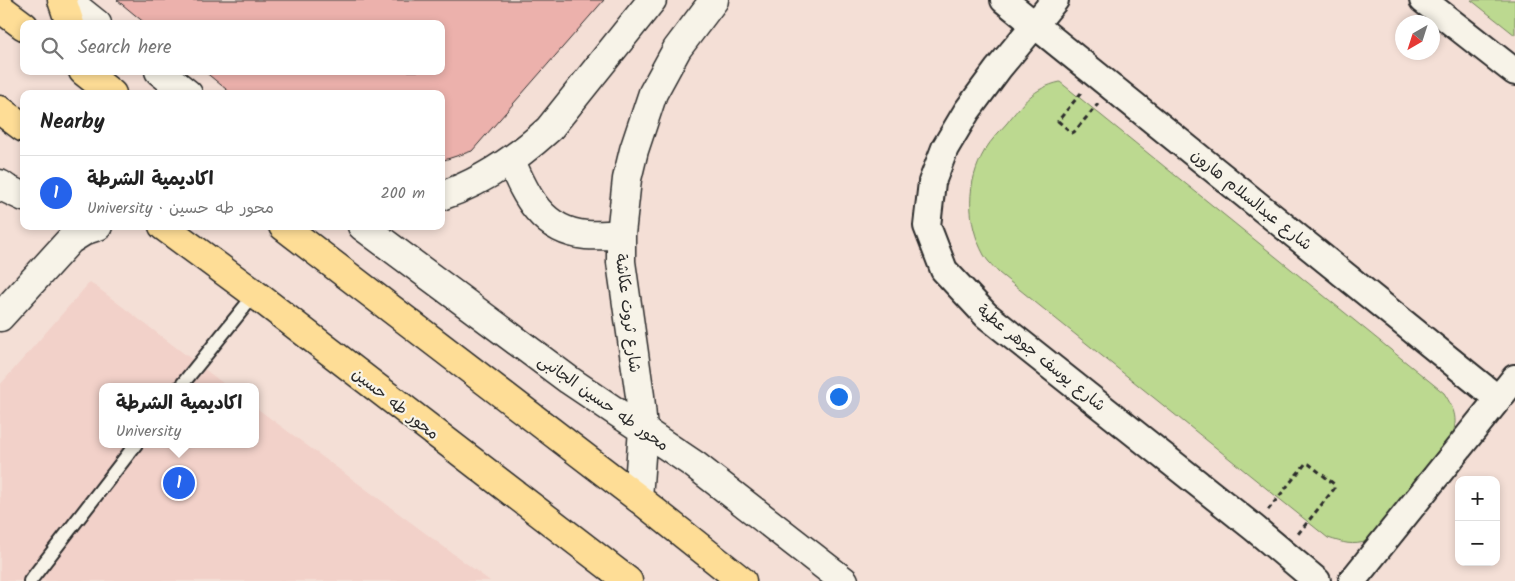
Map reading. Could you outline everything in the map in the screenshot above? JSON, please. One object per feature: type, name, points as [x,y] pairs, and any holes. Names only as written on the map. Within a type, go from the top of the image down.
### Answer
[{"type":"main road","points":[[62,0],[69,20]]},
{"type":"main road","points":[[0,8],[20,23]]},
{"type":"main road","points":[[88,75],[107,90]]},
{"type":"main road","points":[[0,110],[20,125]]},
{"type":"main road","name":"محور طه حسين","points":[[168,230],[255,294],[628,581]]},
{"type":"main road","points":[[288,230],[638,498],[742,581]]},
{"type":"street","points":[[66,0],[92,20]]},
{"type":"street","points":[[445,195],[468,186],[511,161],[531,146],[549,129],[652,0]]},
{"type":"street","name":"شارع ثروت عكاشة","points":[[638,498],[643,429],[639,387],[622,271],[621,234],[627,179],[634,150],[653,93],[677,49],[714,0]]},
{"type":"street","name":"شارع عبدالسلام هارون","points":[[1004,0],[1498,399]]},
{"type":"street","name":"شارع يوسف جوهر عطية","points":[[1055,0],[993,76],[967,111],[945,148],[932,182],[927,226],[944,270],[986,315],[1284,552],[1317,581]]},
{"type":"street","points":[[1423,0],[1515,72]]},
{"type":"street","points":[[164,75],[183,90]]},
{"type":"street","points":[[511,161],[525,193],[536,209],[550,221],[567,230],[586,235],[621,234]]},
{"type":"street","points":[[0,184],[7,190],[20,195]]},
{"type":"street","points":[[0,317],[70,240],[86,230]]},
{"type":"street","name":"محور طه حسين الجانبى","points":[[367,230],[569,380],[695,465],[844,581]]},
{"type":"street","points":[[1352,581],[1515,378]]},
{"type":"lane","points":[[183,383],[255,294]]},
{"type":"lane","points":[[30,581],[133,448]]},
{"type":"path","points":[[1105,80],[1073,133],[1059,123],[1059,120],[1105,80]]},
{"type":"path","points":[[1254,528],[1306,463],[1309,464],[1334,484],[1334,489],[1284,552]]},
{"type":"shaded area","points":[[90,282],[223,383],[99,383],[99,448],[259,448],[259,410],[490,581],[0,581],[0,385]]},
{"type":"green space","points":[[1471,0],[1515,0],[1515,35]]},
{"type":"green space","points":[[1060,82],[1444,393],[1455,416],[1455,427],[1451,441],[1368,541],[1348,543],[1328,538],[999,273],[986,258],[978,242],[971,216],[974,175],[979,162],[990,143],[1029,97],[1043,88]]},
{"type":"building","points":[[117,0],[604,0],[472,151],[445,160],[445,90],[227,90],[209,75],[445,75],[445,20],[141,20]]},
{"type":"place","name":"اكاديمية الشرطة","points":[[179,483]]}]
